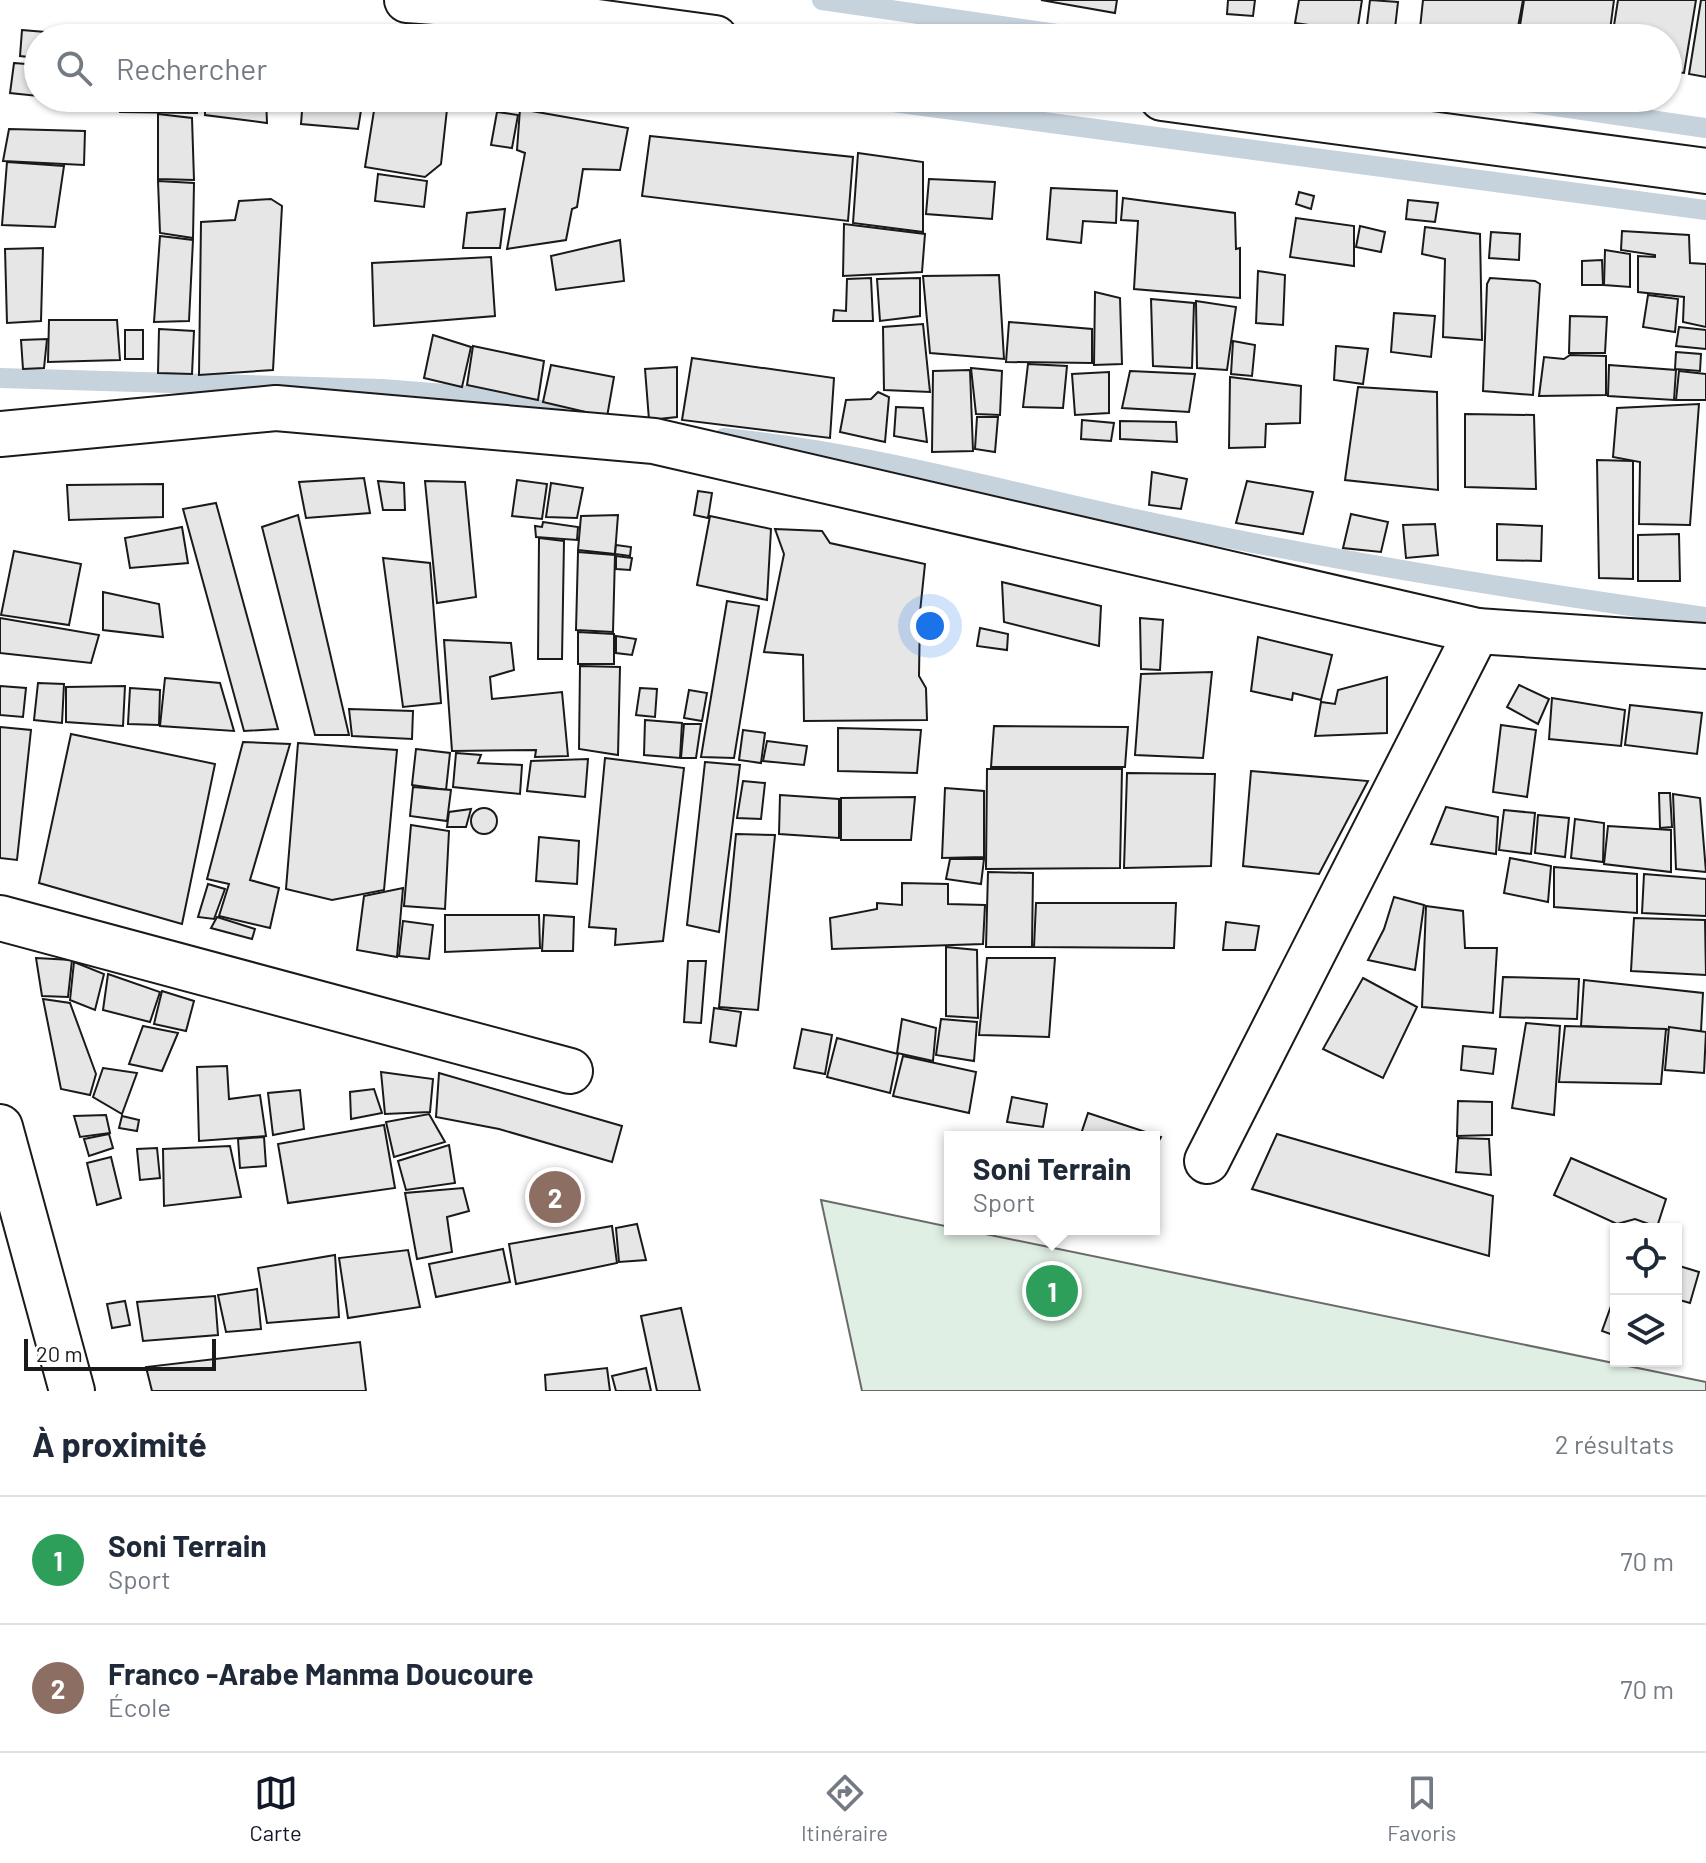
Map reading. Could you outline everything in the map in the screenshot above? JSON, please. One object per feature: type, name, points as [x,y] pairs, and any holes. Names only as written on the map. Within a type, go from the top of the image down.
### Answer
[{"type":"street","points":[[407,0],[465,2],[618,24]]},
{"type":"street","points":[[1266,112],[1706,171]]},
{"type":"street","points":[[0,434],[276,408],[654,441],[1477,631],[1706,646]]},
{"type":"street","points":[[1207,1161],[1477,631]]},
{"type":"street","points":[[0,918],[570,1071]]},
{"type":"street","points":[[0,1127],[72,1391]]},
{"type":"green space","points":[[821,1200],[944,1226],[944,1235],[990,1235],[1610,1362],[1610,1367],[1633,1367],[1706,1382],[1706,1391],[862,1391]]},
{"type":"building","points":[[1041,0],[1117,0],[1115,13]]},
{"type":"building","points":[[1228,0],[1255,0],[1253,16],[1227,14]]},
{"type":"building","points":[[1299,0],[1362,0],[1358,24],[1295,23]]},
{"type":"building","points":[[1370,0],[1398,2],[1395,24],[1367,24]]},
{"type":"building","points":[[1423,0],[1523,0],[1519,24],[1420,24]]},
{"type":"building","points":[[1524,0],[1614,0],[1611,24],[1520,24]]},
{"type":"building","points":[[1618,0],[1696,0],[1684,73],[1682,24],[1614,24]]},
{"type":"building","points":[[1701,0],[1706,0],[1706,77],[1689,74]]},
{"type":"building","points":[[22,30],[24,30],[24,56],[20,56]]},
{"type":"building","points":[[14,63],[24,64],[24,94],[10,93]]},
{"type":"building","points":[[205,112],[267,112],[267,123],[205,115]]},
{"type":"building","points":[[302,112],[361,112],[358,129],[301,124]]},
{"type":"building","points":[[374,112],[447,112],[441,164],[425,177],[365,167]]},
{"type":"building","points":[[497,112],[518,115],[512,148],[491,145]]},
{"type":"building","points":[[520,112],[537,112],[628,128],[620,170],[583,169],[577,207],[572,209],[566,240],[507,249],[525,153],[517,150]]},
{"type":"building","points":[[158,114],[192,118],[194,180],[158,179]]},
{"type":"building","points":[[9,129],[85,131],[84,165],[3,161]]},
{"type":"building","points":[[650,136],[853,157],[848,221],[642,196]]},
{"type":"building","points":[[858,153],[923,162],[923,232],[853,223]]},
{"type":"building","points":[[7,162],[64,166],[55,227],[2,225]]},
{"type":"building","points":[[378,174],[427,181],[424,207],[375,201]]},
{"type":"building","points":[[929,179],[995,182],[992,219],[926,214]]},
{"type":"building","points":[[158,181],[194,183],[193,238],[160,233]]},
{"type":"building","points":[[1051,188],[1117,191],[1116,223],[1083,221],[1081,243],[1047,239]]},
{"type":"building","points":[[1299,192],[1314,196],[1311,209],[1296,204]]},
{"type":"building","points":[[1123,198],[1235,213],[1236,249],[1240,248],[1240,298],[1134,289],[1138,221],[1121,220]]},
{"type":"building","points":[[271,199],[282,206],[273,370],[199,375],[201,222],[235,220],[239,201]]},
{"type":"building","points":[[1408,200],[1438,203],[1435,222],[1406,219]]},
{"type":"building","points":[[505,209],[500,248],[463,248],[467,213]]},
{"type":"building","points":[[1296,218],[1354,226],[1354,266],[1290,257]]},
{"type":"building","points":[[844,224],[925,234],[922,272],[843,276]]},
{"type":"building","points":[[1360,226],[1385,232],[1381,252],[1356,247]]},
{"type":"building","points":[[1425,227],[1480,234],[1482,340],[1443,337],[1445,259],[1422,254]]},
{"type":"building","points":[[1622,231],[1689,235],[1690,263],[1706,264],[1706,327],[1683,322],[1684,297],[1638,292],[1638,256],[1655,255],[1621,250]]},
{"type":"building","points":[[1491,232],[1520,234],[1519,260],[1489,258]]},
{"type":"building","points":[[160,236],[193,240],[189,321],[154,322]]},
{"type":"building","points":[[620,240],[624,281],[556,290],[551,256]]},
{"type":"building","points":[[43,248],[41,321],[7,323],[5,249]]},
{"type":"building","points":[[1605,250],[1630,254],[1630,287],[1604,285]]},
{"type":"building","points":[[491,257],[495,316],[374,326],[372,263]]},
{"type":"building","points":[[1602,260],[1603,285],[1582,285],[1582,261]]},
{"type":"building","points":[[1258,271],[1285,275],[1283,325],[1256,323]]},
{"type":"building","points":[[999,275],[1004,359],[930,353],[923,276]]},
{"type":"building","points":[[871,278],[873,321],[833,321],[834,310],[846,311],[847,279]]},
{"type":"building","points":[[920,278],[920,316],[880,321],[877,279]]},
{"type":"building","points":[[1490,278],[1540,284],[1533,395],[1483,391],[1487,284]]},
{"type":"building","points":[[1095,292],[1120,298],[1122,364],[1094,365]]},
{"type":"building","points":[[1648,295],[1678,299],[1675,332],[1643,327]]},
{"type":"building","points":[[1151,299],[1194,303],[1192,368],[1153,366]]},
{"type":"building","points":[[1196,301],[1236,307],[1227,370],[1197,368]]},
{"type":"building","points":[[1394,313],[1435,316],[1431,357],[1391,352]]},
{"type":"building","points":[[1570,316],[1607,317],[1605,353],[1569,353]]},
{"type":"building","points":[[49,320],[117,320],[120,360],[48,362]]},
{"type":"building","points":[[1009,322],[1092,329],[1092,363],[1006,362]]},
{"type":"building","points":[[923,324],[930,392],[884,390],[883,327]]},
{"type":"building","points":[[1679,327],[1706,330],[1706,349],[1676,346]]},
{"type":"building","points":[[159,329],[194,331],[192,374],[158,373]]},
{"type":"building","points":[[125,330],[143,330],[143,359],[125,359]]},
{"type":"building","points":[[433,335],[471,347],[462,387],[424,378]]},
{"type":"building","points":[[47,339],[44,368],[23,369],[21,340]]},
{"type":"building","points":[[1233,341],[1255,345],[1252,376],[1231,374]]},
{"type":"building","points":[[473,346],[544,361],[538,400],[467,385]]},
{"type":"building","points":[[1336,346],[1368,349],[1363,384],[1334,380]]},
{"type":"building","points":[[1676,352],[1701,354],[1700,371],[1675,369]]},
{"type":"building","points":[[1570,355],[1606,356],[1606,395],[1539,396],[1544,357],[1564,359]]},
{"type":"building","points":[[692,358],[834,378],[830,438],[682,420]]},
{"type":"building","points":[[1028,364],[1067,366],[1063,408],[1023,407]]},
{"type":"building","points":[[551,365],[614,377],[607,417],[543,402]]},
{"type":"building","points":[[1609,365],[1676,370],[1674,400],[1608,396]]},
{"type":"building","points":[[677,367],[677,417],[649,420],[645,369]]},
{"type":"building","points":[[971,368],[1002,371],[1000,415],[976,414]]},
{"type":"building","points":[[970,370],[973,451],[932,452],[933,371]]},
{"type":"building","points":[[1130,371],[1195,374],[1189,412],[1122,408]]},
{"type":"building","points":[[1679,371],[1706,374],[1706,400],[1676,400]]},
{"type":"building","points":[[1109,372],[1109,413],[1075,415],[1072,374]]},
{"type":"building","points":[[1230,377],[1301,386],[1300,423],[1266,424],[1265,447],[1229,448]]},
{"type":"building","points":[[1358,387],[1437,392],[1438,490],[1345,480]]},
{"type":"building","points":[[878,392],[889,397],[885,442],[840,432],[846,400],[871,399]]},
{"type":"building","points":[[1699,404],[1690,525],[1639,524],[1640,462],[1613,457],[1617,408]]},
{"type":"building","points":[[896,407],[923,408],[927,442],[894,436]]},
{"type":"building","points":[[1465,414],[1534,415],[1536,489],[1465,487]]},
{"type":"building","points":[[977,417],[998,417],[995,452],[975,449]]},
{"type":"building","points":[[1082,420],[1114,423],[1111,441],[1081,439]]},
{"type":"building","points":[[1120,421],[1176,422],[1177,442],[1120,439]]},
{"type":"building","points":[[1597,460],[1633,461],[1633,579],[1599,578]]},
{"type":"building","points":[[1152,472],[1187,479],[1181,509],[1149,505]]},
{"type":"building","points":[[364,478],[370,513],[306,518],[299,482]]},
{"type":"building","points":[[517,480],[547,484],[542,519],[512,516]]},
{"type":"building","points":[[378,481],[404,483],[405,510],[383,510]]},
{"type":"building","points":[[425,481],[465,482],[476,597],[437,603]]},
{"type":"building","points":[[1247,481],[1313,492],[1303,534],[1236,523]]},
{"type":"building","points":[[551,483],[583,488],[577,518],[546,517]]},
{"type":"building","points":[[163,484],[163,517],[69,520],[67,485]]},
{"type":"building","points":[[698,491],[712,493],[708,518],[694,515]]},
{"type":"building","points":[[216,503],[278,729],[244,731],[183,509]]},
{"type":"building","points":[[1351,514],[1388,522],[1381,552],[1343,548]]},
{"type":"building","points":[[298,515],[349,735],[315,735],[262,527]]},
{"type":"building","points":[[618,515],[615,554],[578,550],[581,516]]},
{"type":"building","points":[[710,516],[771,529],[767,600],[697,585]]},
{"type":"building","points":[[543,522],[578,527],[577,540],[536,537],[535,526],[542,527]]},
{"type":"building","points":[[1435,524],[1438,555],[1406,558],[1403,525]]},
{"type":"building","points":[[1497,524],[1542,526],[1541,561],[1497,560]]},
{"type":"building","points":[[182,527],[188,563],[130,568],[125,538]]},
{"type":"building","points":[[775,529],[822,531],[830,543],[925,564],[920,612],[919,676],[926,688],[927,720],[804,721],[803,655],[764,652],[784,554]]},
{"type":"building","points":[[1679,534],[1680,581],[1638,581],[1638,535]]},
{"type":"building","points":[[539,538],[564,541],[562,659],[538,659]]},
{"type":"building","points":[[616,545],[631,547],[630,556],[615,554]]},
{"type":"building","points":[[14,551],[81,564],[69,625],[1,615]]},
{"type":"building","points":[[578,552],[615,555],[613,632],[576,630]]},
{"type":"building","points":[[616,556],[632,558],[630,570],[616,569]]},
{"type":"building","points":[[383,558],[430,563],[441,703],[403,707]]},
{"type":"building","points":[[1002,582],[1101,606],[1099,646],[1004,622]]},
{"type":"building","points":[[103,592],[159,604],[163,637],[103,630]]},
{"type":"building","points":[[727,601],[759,606],[734,758],[701,757]]},
{"type":"building","points":[[0,618],[99,635],[91,663],[0,653]]},
{"type":"building","points":[[1140,618],[1163,620],[1160,670],[1141,669]]},
{"type":"building","points":[[980,628],[1008,634],[1007,650],[977,646]]},
{"type":"building","points":[[578,632],[614,634],[614,664],[578,664]]},
{"type":"building","points":[[616,636],[636,639],[632,655],[616,653]]},
{"type":"building","points":[[1258,637],[1332,655],[1321,700],[1293,693],[1292,700],[1251,691]]},
{"type":"building","points":[[444,640],[511,643],[514,670],[490,677],[492,699],[562,692],[568,756],[535,757],[536,750],[452,751]]},
{"type":"building","points":[[580,666],[620,667],[618,755],[579,749]]},
{"type":"building","points":[[1212,672],[1203,758],[1135,755],[1141,674]]},
{"type":"building","points":[[1387,677],[1387,733],[1315,736],[1321,702],[1335,704],[1338,690]]},
{"type":"building","points":[[165,678],[220,683],[234,731],[160,726]]},
{"type":"building","points":[[38,683],[64,684],[62,723],[34,720]]},
{"type":"building","points":[[1519,685],[1549,699],[1538,724],[1507,707]]},
{"type":"building","points":[[0,686],[26,688],[23,717],[0,715]]},
{"type":"building","points":[[125,686],[123,726],[66,722],[66,687]]},
{"type":"building","points":[[130,688],[160,690],[159,725],[128,724]]},
{"type":"building","points":[[640,688],[657,689],[655,717],[636,715]]},
{"type":"building","points":[[689,690],[707,693],[702,721],[684,718]]},
{"type":"building","points":[[1552,698],[1625,710],[1621,746],[1549,739]]},
{"type":"building","points":[[1630,705],[1702,713],[1697,754],[1625,745]]},
{"type":"building","points":[[349,709],[413,711],[412,739],[352,736]]},
{"type":"building","points":[[645,720],[682,723],[680,758],[644,755]]},
{"type":"building","points":[[684,724],[701,724],[696,758],[681,758]]},
{"type":"building","points":[[1501,725],[1536,730],[1527,797],[1493,792]]},
{"type":"building","points":[[994,726],[1128,727],[1125,767],[991,767]]},
{"type":"building","points":[[0,727],[31,730],[17,860],[0,858]]},
{"type":"building","points":[[838,728],[921,730],[917,773],[838,771]]},
{"type":"building","points":[[743,730],[765,733],[761,763],[739,760]]},
{"type":"building","points":[[71,734],[215,764],[182,924],[39,883]]},
{"type":"building","points":[[767,741],[807,746],[804,765],[763,761]]},
{"type":"building","points":[[243,742],[290,744],[250,880],[279,888],[270,928],[219,916],[229,884],[207,879]]},
{"type":"building","points":[[298,743],[397,750],[384,890],[332,900],[286,889]]},
{"type":"building","points":[[416,749],[450,753],[446,790],[412,785]]},
{"type":"building","points":[[456,753],[481,755],[478,763],[522,765],[520,794],[453,787]]},
{"type":"building","points":[[605,758],[684,768],[663,941],[615,945],[616,929],[589,927]]},
{"type":"building","points":[[588,759],[585,797],[527,791],[531,761]]},
{"type":"building","points":[[705,762],[740,765],[719,932],[687,925]]},
{"type":"building","points":[[987,769],[1122,769],[1120,868],[986,869]]},
{"type":"building","points":[[1251,771],[1368,781],[1319,874],[1243,866]]},
{"type":"building","points":[[1127,773],[1215,774],[1211,866],[1124,868]]},
{"type":"building","points":[[743,781],[765,783],[761,819],[737,818]]},
{"type":"building","points":[[413,787],[451,790],[447,821],[410,816]]},
{"type":"building","points":[[945,788],[984,791],[984,857],[942,858]]},
{"type":"building","points":[[1659,793],[1670,793],[1672,827],[1660,828]]},
{"type":"building","points":[[1673,794],[1700,798],[1706,872],[1676,869]]},
{"type":"building","points":[[780,795],[839,799],[839,838],[779,834]]},
{"type":"building","points":[[915,797],[911,840],[841,840],[841,798]]},
{"type":"building","points":[[1446,807],[1498,817],[1496,854],[1431,844]]},
{"type":"building","points":[[484,808],[493,812],[497,821],[493,830],[484,834],[475,830],[471,821],[475,812]]},
{"type":"building","points":[[471,809],[466,827],[447,827],[449,812]]},
{"type":"building","points":[[1504,810],[1535,813],[1531,854],[1499,850]]},
{"type":"building","points":[[1538,815],[1569,818],[1565,857],[1535,853]]},
{"type":"building","points":[[1575,819],[1604,823],[1603,862],[1571,858]]},
{"type":"building","points":[[411,825],[449,831],[445,909],[404,906]]},
{"type":"building","points":[[1608,826],[1671,830],[1671,872],[1604,864]]},
{"type":"building","points":[[736,834],[775,835],[758,1010],[719,1007]]},
{"type":"building","points":[[539,837],[579,841],[577,884],[536,881]]},
{"type":"building","points":[[1510,858],[1551,866],[1548,902],[1504,893]]},
{"type":"building","points":[[950,859],[984,859],[981,884],[946,879]]},
{"type":"building","points":[[1554,867],[1637,874],[1637,913],[1554,907]]},
{"type":"building","points":[[988,872],[1033,873],[1032,947],[986,947]]},
{"type":"building","points":[[1644,874],[1706,879],[1706,916],[1642,913]]},
{"type":"building","points":[[902,883],[948,884],[948,904],[985,905],[983,944],[832,949],[830,918],[877,909],[877,903],[902,905]]},
{"type":"building","points":[[208,884],[225,889],[214,919],[198,917]]},
{"type":"building","points":[[403,888],[397,957],[357,950],[364,896]]},
{"type":"building","points":[[1394,897],[1424,905],[1415,970],[1368,960],[1384,929]]},
{"type":"building","points":[[1036,903],[1176,903],[1174,948],[1034,947]]},
{"type":"building","points":[[1426,906],[1463,911],[1465,948],[1497,948],[1493,1013],[1422,1007]]},
{"type":"building","points":[[445,915],[539,915],[540,948],[445,952]]},
{"type":"building","points":[[544,915],[574,917],[573,951],[542,951]]},
{"type":"building","points":[[217,917],[255,929],[252,939],[211,928]]},
{"type":"building","points":[[1634,918],[1705,920],[1706,975],[1631,971]]},
{"type":"building","points":[[403,921],[433,925],[429,959],[399,956]]},
{"type":"building","points":[[1226,922],[1259,926],[1255,950],[1223,950]]},
{"type":"building","points":[[946,947],[977,950],[978,1018],[946,1016]]},
{"type":"building","points":[[36,958],[72,960],[68,997],[42,996]]},
{"type":"building","points":[[987,958],[1055,958],[1049,1037],[979,1035]]},
{"type":"building","points":[[688,961],[706,961],[701,1023],[684,1022]]},
{"type":"building","points":[[74,962],[104,974],[95,1010],[70,1000]]},
{"type":"building","points":[[108,974],[160,992],[150,1022],[103,1010]]},
{"type":"building","points":[[1503,977],[1579,979],[1577,1019],[1500,1017]]},
{"type":"building","points":[[1363,978],[1417,1007],[1383,1078],[1323,1049]]},
{"type":"building","points":[[1584,980],[1703,993],[1701,1031],[1581,1026]]},
{"type":"building","points":[[162,991],[194,1001],[186,1031],[154,1024]]},
{"type":"building","points":[[43,999],[70,1003],[96,1074],[90,1095],[61,1089]]},
{"type":"building","points":[[714,1008],[741,1012],[736,1046],[710,1042]]},
{"type":"building","points":[[902,1019],[936,1028],[933,1061],[897,1053]]},
{"type":"building","points":[[941,1019],[977,1022],[974,1061],[936,1055]]},
{"type":"building","points":[[1526,1023],[1560,1026],[1554,1115],[1512,1108]]},
{"type":"building","points":[[143,1026],[178,1033],[162,1071],[129,1064]]},
{"type":"building","points":[[1565,1026],[1666,1029],[1661,1084],[1559,1082]]},
{"type":"building","points":[[1669,1027],[1706,1032],[1704,1073],[1665,1070]]},
{"type":"building","points":[[802,1029],[832,1035],[825,1074],[794,1068]]},
{"type":"building","points":[[837,1038],[898,1054],[890,1093],[827,1077]]},
{"type":"building","points":[[1463,1046],[1496,1049],[1493,1074],[1461,1070]]},
{"type":"building","points":[[903,1056],[976,1072],[969,1113],[893,1096]]},
{"type":"building","points":[[227,1066],[229,1099],[260,1095],[266,1136],[199,1141],[197,1067]]},
{"type":"building","points":[[103,1068],[137,1073],[122,1114],[93,1097]]},
{"type":"building","points":[[381,1072],[433,1079],[430,1112],[385,1114]]},
{"type":"building","points":[[439,1073],[622,1126],[612,1162],[499,1129],[436,1117]]},
{"type":"building","points":[[374,1089],[382,1113],[351,1119],[350,1092]]},
{"type":"building","points":[[300,1090],[304,1129],[273,1135],[268,1093]]},
{"type":"building","points":[[1012,1097],[1047,1104],[1043,1127],[1007,1122]]},
{"type":"building","points":[[1458,1101],[1492,1102],[1492,1135],[1457,1136]]},
{"type":"building","points":[[1088,1113],[1143,1131],[1082,1131]]},
{"type":"building","points":[[429,1114],[445,1142],[394,1157],[386,1122]]},
{"type":"building","points":[[106,1115],[110,1133],[80,1137],[74,1116]]},
{"type":"building","points":[[122,1116],[139,1120],[137,1131],[119,1128]]},
{"type":"building","points":[[384,1125],[395,1188],[288,1203],[278,1144]]},
{"type":"building","points":[[109,1134],[113,1148],[89,1156],[84,1139]]},
{"type":"building","points":[[1277,1134],[1493,1196],[1489,1256],[1252,1189]]},
{"type":"building","points":[[264,1137],[266,1166],[240,1168],[238,1139]]},
{"type":"building","points":[[1458,1138],[1489,1139],[1491,1175],[1456,1172]]},
{"type":"building","points":[[449,1145],[455,1183],[406,1190],[398,1161]]},
{"type":"building","points":[[230,1146],[241,1197],[164,1206],[163,1149]]},
{"type":"building","points":[[157,1148],[160,1178],[140,1180],[137,1149]]},
{"type":"building","points":[[111,1157],[121,1198],[97,1205],[87,1163]]},
{"type":"building","points":[[1571,1158],[1666,1199],[1658,1223],[1635,1219],[1615,1223],[1554,1195]]},
{"type":"building","points":[[463,1188],[469,1211],[447,1217],[452,1252],[417,1259],[405,1193]]},
{"type":"building","points":[[637,1224],[646,1260],[619,1262],[616,1228]]},
{"type":"building","points":[[612,1226],[617,1263],[516,1284],[509,1244]]},
{"type":"building","points":[[503,1249],[510,1282],[436,1297],[429,1264]]},
{"type":"building","points":[[408,1250],[420,1307],[348,1318],[339,1258]]},
{"type":"building","points":[[335,1255],[339,1317],[267,1323],[258,1268]]},
{"type":"building","points":[[1682,1267],[1699,1272],[1690,1303],[1682,1301]]},
{"type":"building","points":[[257,1289],[261,1329],[226,1332],[218,1295]]},
{"type":"building","points":[[215,1296],[218,1335],[143,1341],[137,1302]]},
{"type":"building","points":[[125,1301],[130,1325],[112,1328],[107,1304]]},
{"type":"building","points":[[681,1308],[700,1391],[657,1391],[641,1316]]},
{"type":"building","points":[[1610,1309],[1610,1334],[1602,1331]]},
{"type":"building","points":[[360,1342],[366,1391],[152,1391],[146,1367]]},
{"type":"building","points":[[607,1368],[610,1391],[546,1391],[545,1375]]},
{"type":"building","points":[[646,1368],[651,1391],[616,1391],[612,1376]]},
{"type":"waterway","points":[[822,0],[988,24]]},
{"type":"waterway","points":[[968,112],[1706,210]]},
{"type":"waterway","points":[[1596,112],[1706,128]]},
{"type":"waterway","points":[[0,378],[382,389],[483,397],[558,414]]},
{"type":"waterway","points":[[724,438],[874,461],[1121,516],[1340,559],[1706,617]]},
{"type":"place","name":"Franco -Arabe Manma Doucoure","points":[[555,1197]]},
{"type":"place","name":"Soni Terrain","points":[[1052,1291]]}]
